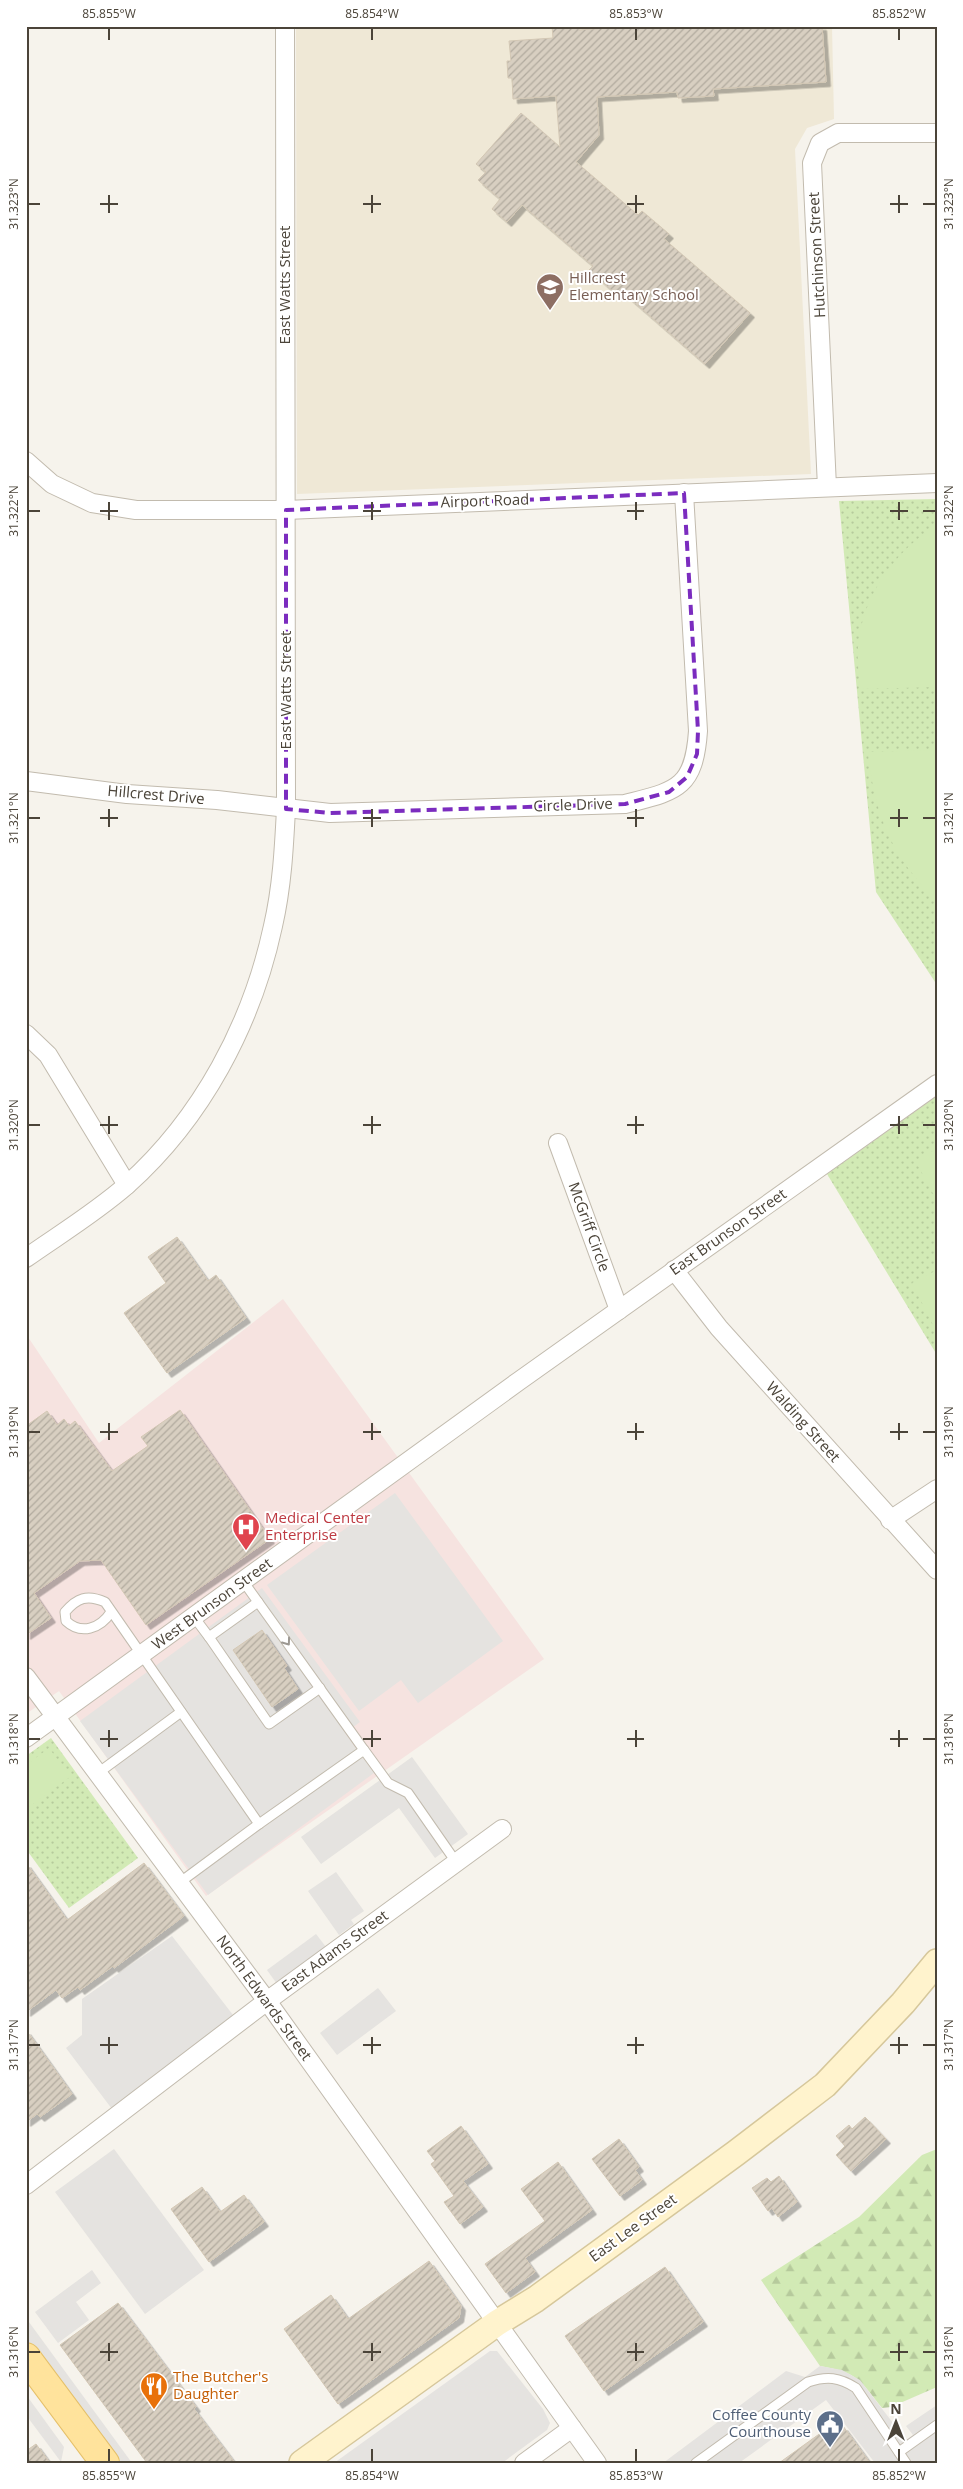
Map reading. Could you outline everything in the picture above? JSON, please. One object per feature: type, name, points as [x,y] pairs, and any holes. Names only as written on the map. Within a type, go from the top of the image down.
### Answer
[{"type":"main road","name":"East Lee Street","points":[[302,2463],[497,2323],[544,2293],[720,2165],[825,2085],[903,2003],[937,1962]]},
{"type":"main road","points":[[26,2357],[104,2463]]},
{"type":"street","name":"East Watts Street","points":[[26,1258],[80,1223],[127,1185],[182,1127],[208,1090],[229,1050],[262,968],[274,925],[284,859],[286,809],[285,26]]},
{"type":"street","name":"Hutchinson Street","points":[[827,487],[812,163],[820,143],[838,133],[937,132]]},
{"type":"street","name":"Airport Road","points":[[26,461],[52,484],[92,503],[136,510],[286,510],[937,483]]},
{"type":"street","name":"Circle Drive","points":[[286,809],[330,813],[625,804],[669,792],[687,776],[696,754],[698,731],[684,493]]},
{"type":"street","name":"Hillcrest Drive","points":[[26,781],[286,809]]},
{"type":"street","points":[[26,1034],[48,1055],[127,1185]]},
{"type":"street","name":"East Brunson Street","points":[[519,1381],[937,1084]]},
{"type":"street","name":"McGriff Circle","points":[[558,1143],[619,1310]]},
{"type":"street","name":"Walding Street","points":[[674,1270],[719,1328],[937,1570]]},
{"type":"street","name":"West Brunson Street","points":[[26,1738],[519,1381]]},
{"type":"street","points":[[890,1520],[937,1489]]},
{"type":"street","name":"North Edwards Street","points":[[26,1677],[267,2000],[597,2463]]},
{"type":"street","name":"East Adams Street","points":[[26,2185],[267,2000],[502,1829]]},
{"type":"street","points":[[524,2463],[572,2428]]},
{"type":"lane","points":[[243,1581],[388,1783],[408,1793],[456,1862]]},
{"type":"lane","points":[[111,1612],[105,1622],[88,1630],[74,1628],[66,1621],[65,1612],[73,1602],[84,1597],[95,1598],[105,1602],[259,1824]]},
{"type":"lane","points":[[209,1637],[258,1602]]},
{"type":"lane","points":[[194,1617],[269,1724],[320,1688]]},
{"type":"lane","points":[[98,1774],[181,1712]]},
{"type":"lane","points":[[179,1883],[364,1750]]},
{"type":"lane","points":[[696,2463],[808,2382],[822,2377],[839,2379],[856,2388],[906,2463]]},
{"type":"lane","points":[[898,2452],[937,2425]]},
{"type":"highlighted area","points":[[684,493],[698,731],[697,754],[687,777],[669,792],[625,804],[330,813],[286,809],[286,510]]},
{"type":"shaded area","name":"Hillcrest Elementary School","points":[[296,26],[832,26],[834,119],[807,128],[795,149],[811,474],[297,494]]},
{"type":"shaded area","name":"Medical Center Enterprise","points":[[283,1299],[544,1659],[206,1896],[59,1691],[26,1714],[26,1334],[99,1443]]},
{"type":"shaded area","points":[[395,1493],[503,1641],[418,1703],[401,1680],[359,1711],[267,1585]]},
{"type":"shaded area","points":[[262,1588],[360,1722],[345,1733],[374,1773],[208,1895],[80,1721]],"holes":[[[262,1630],[287,1665],[284,1668],[298,1689],[272,1706],[233,1650]]]},
{"type":"shaded area","points":[[412,1757],[468,1834],[435,1858],[399,1808],[321,1864],[301,1837]]},
{"type":"shaded area","points":[[336,1872],[364,1911],[351,1920],[354,1924],[339,1935],[308,1891]]},
{"type":"shaded area","points":[[316,1934],[326,1947],[277,1984],[267,1970]]},
{"type":"shaded area","points":[[172,1936],[233,2015],[112,2109],[66,2048],[82,2035],[82,1999]]},
{"type":"shaded area","points":[[378,1988],[396,2011],[337,2055],[320,2033]]},
{"type":"shaded area","points":[[114,2149],[204,2270],[145,2314],[55,2192]]},
{"type":"shaded area","points":[[92,2270],[101,2283],[76,2302],[89,2320],[58,2343],[35,2312]]},
{"type":"shaded area","points":[[26,2318],[132,2463],[117,2463],[26,2338]]},
{"type":"shaded area","points":[[490,2351],[497,2351],[543,2409],[550,2423],[547,2430],[502,2463],[334,2463]]},
{"type":"shaded area","points":[[820,2366],[842,2370],[860,2380],[906,2440],[913,2435],[906,2426],[937,2405],[937,2463],[875,2463],[826,2400],[739,2463],[663,2463],[786,2371],[805,2377]]},
{"type":"shaded area","points":[[27,2396],[64,2447],[61,2462],[26,2415]]},
{"type":"green space","points":[[937,499],[937,985],[876,892],[839,501]]},
{"type":"green space","points":[[937,525],[937,687],[860,689],[858,647],[866,610],[883,577],[895,562],[908,548]]},
{"type":"green space","points":[[937,750],[937,900],[908,868],[888,833],[875,795],[868,752]]},
{"type":"green space","points":[[937,1096],[937,1355],[827,1174]]},
{"type":"green space","points":[[937,1148],[937,1201],[916,1162]]},
{"type":"green space","points":[[937,1270],[937,1333],[912,1283]]},
{"type":"green space","points":[[51,1738],[138,1858],[69,1908],[26,1849],[26,1756]]},
{"type":"green space","points":[[49,1748],[70,1777],[26,1809],[26,1765]]},
{"type":"green space","points":[[937,2149],[937,2387],[891,2407],[882,2408],[857,2379],[842,2371],[820,2366],[761,2280],[859,2217],[922,2155]]},
{"type":"building","name":"Hillcrest Elementary School","points":[[552,26],[579,26],[579,30],[635,26],[822,26],[826,82],[713,89],[714,96],[678,98],[677,92],[597,97],[599,135],[576,162],[638,215],[642,211],[669,234],[664,239],[750,313],[705,364],[620,290],[616,294],[589,270],[593,266],[522,205],[507,222],[492,209],[500,199],[478,180],[486,172],[476,164],[521,113],[560,147],[556,96],[513,99],[512,78],[508,78],[507,61],[511,61],[509,41],[553,38]]},
{"type":"building","points":[[177,1237],[208,1281],[216,1275],[246,1318],[167,1373],[124,1313],[166,1283],[148,1257]]},
{"type":"building","points":[[180,1410],[270,1539],[146,1625],[101,1560],[80,1561],[34,1593],[51,1618],[26,1635],[26,1426],[47,1411],[57,1425],[64,1419],[69,1426],[75,1421],[112,1471],[148,1446],[141,1437]]},
{"type":"building","points":[[262,1630],[287,1666],[284,1668],[298,1689],[272,1707],[233,1650]]},
{"type":"building","points":[[26,1863],[67,1920],[144,1863],[184,1916],[114,1968],[113,1966],[80,1990],[78,1987],[62,1998],[56,1990],[26,2012]]},
{"type":"building","points":[[26,2030],[72,2094],[40,2117],[37,2114],[26,2122]]},
{"type":"building","points":[[865,2117],[886,2139],[851,2171],[836,2155],[845,2146],[836,2136],[849,2125],[852,2129]]},
{"type":"building","points":[[461,2126],[488,2164],[463,2181],[483,2207],[460,2224],[444,2202],[454,2196],[431,2164],[435,2161],[427,2151]]},
{"type":"building","points":[[619,2139],[639,2167],[635,2170],[642,2180],[620,2196],[592,2159]]},
{"type":"building","points":[[558,2162],[592,2210],[525,2258],[535,2272],[506,2293],[485,2264],[545,2221],[521,2189]]},
{"type":"building","points":[[779,2176],[797,2202],[778,2217],[772,2208],[768,2211],[752,2188],[767,2178],[771,2182]]},
{"type":"building","points":[[202,2187],[220,2212],[244,2195],[264,2222],[209,2262],[171,2209]]},
{"type":"building","points":[[429,2261],[461,2306],[459,2318],[338,2404],[284,2329],[331,2295],[348,2319]]},
{"type":"building","points":[[665,2267],[703,2322],[604,2391],[565,2336]]},
{"type":"building","points":[[118,2303],[196,2407],[194,2409],[235,2463],[147,2463],[60,2345]]},
{"type":"building","name":"Coffee County Courthouse","points":[[843,2426],[870,2463],[779,2463],[829,2427],[833,2433]]},
{"type":"building","points":[[36,2444],[50,2463],[26,2463],[26,2451]]},
{"type":"place","name":"Hillcrest Elementary School","points":[[550,311]]},
{"type":"place","name":"Medical Center Enterprise","points":[[246,1551]]},
{"type":"place","name":"The Butcher's Daughter","points":[[154,2410]]},
{"type":"place","name":"Coffee County Courthouse","points":[[830,2448]]}]
